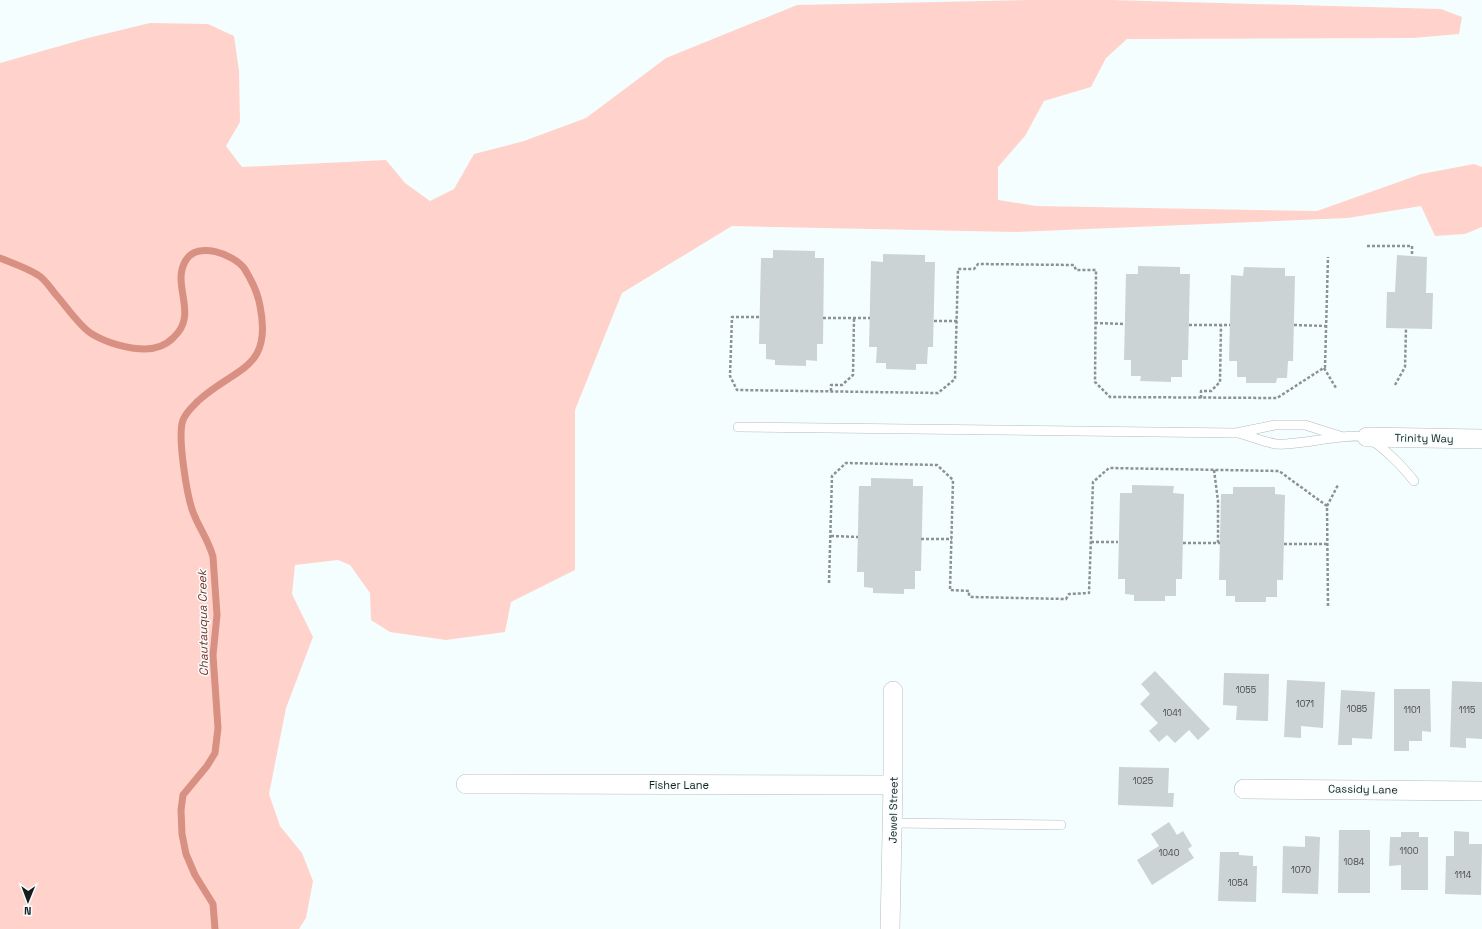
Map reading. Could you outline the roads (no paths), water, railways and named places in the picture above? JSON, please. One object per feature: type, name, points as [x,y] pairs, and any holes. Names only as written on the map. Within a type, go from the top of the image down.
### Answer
[{"type":"street","name":"Trinity Way","points":[[1367,437],[1482,439]]},
{"type":"street","name":"Jewel Street","points":[[890,929],[893,691]]},
{"type":"street","name":"Fisher Lane","points":[[466,784],[893,785]]},
{"type":"street","name":"Cassidy Lane","points":[[1244,788],[1482,791]]},
{"type":"lane","points":[[738,427],[1236,433],[1275,425],[1305,425],[1343,437]]},
{"type":"lane","points":[[1236,433],[1276,444],[1303,443],[1343,437],[1367,437],[1400,464],[1414,481]]},
{"type":"lane","points":[[892,823],[1061,825]]},
{"type":"waterway","name":"Chautauqua Creek","points":[[0,258],[34,272],[41,277],[87,331],[111,343],[138,349],[149,349],[167,343],[181,329],[185,309],[181,279],[182,270],[186,260],[191,254],[207,250],[224,254],[232,258],[247,272],[258,297],[263,327],[261,343],[256,355],[248,365],[198,401],[186,414],[181,428],[182,452],[191,504],[195,518],[209,545],[213,557],[217,615],[213,655],[218,728],[215,753],[207,766],[183,795],[181,810],[182,834],[186,854],[195,875],[213,904],[215,929]]}]
